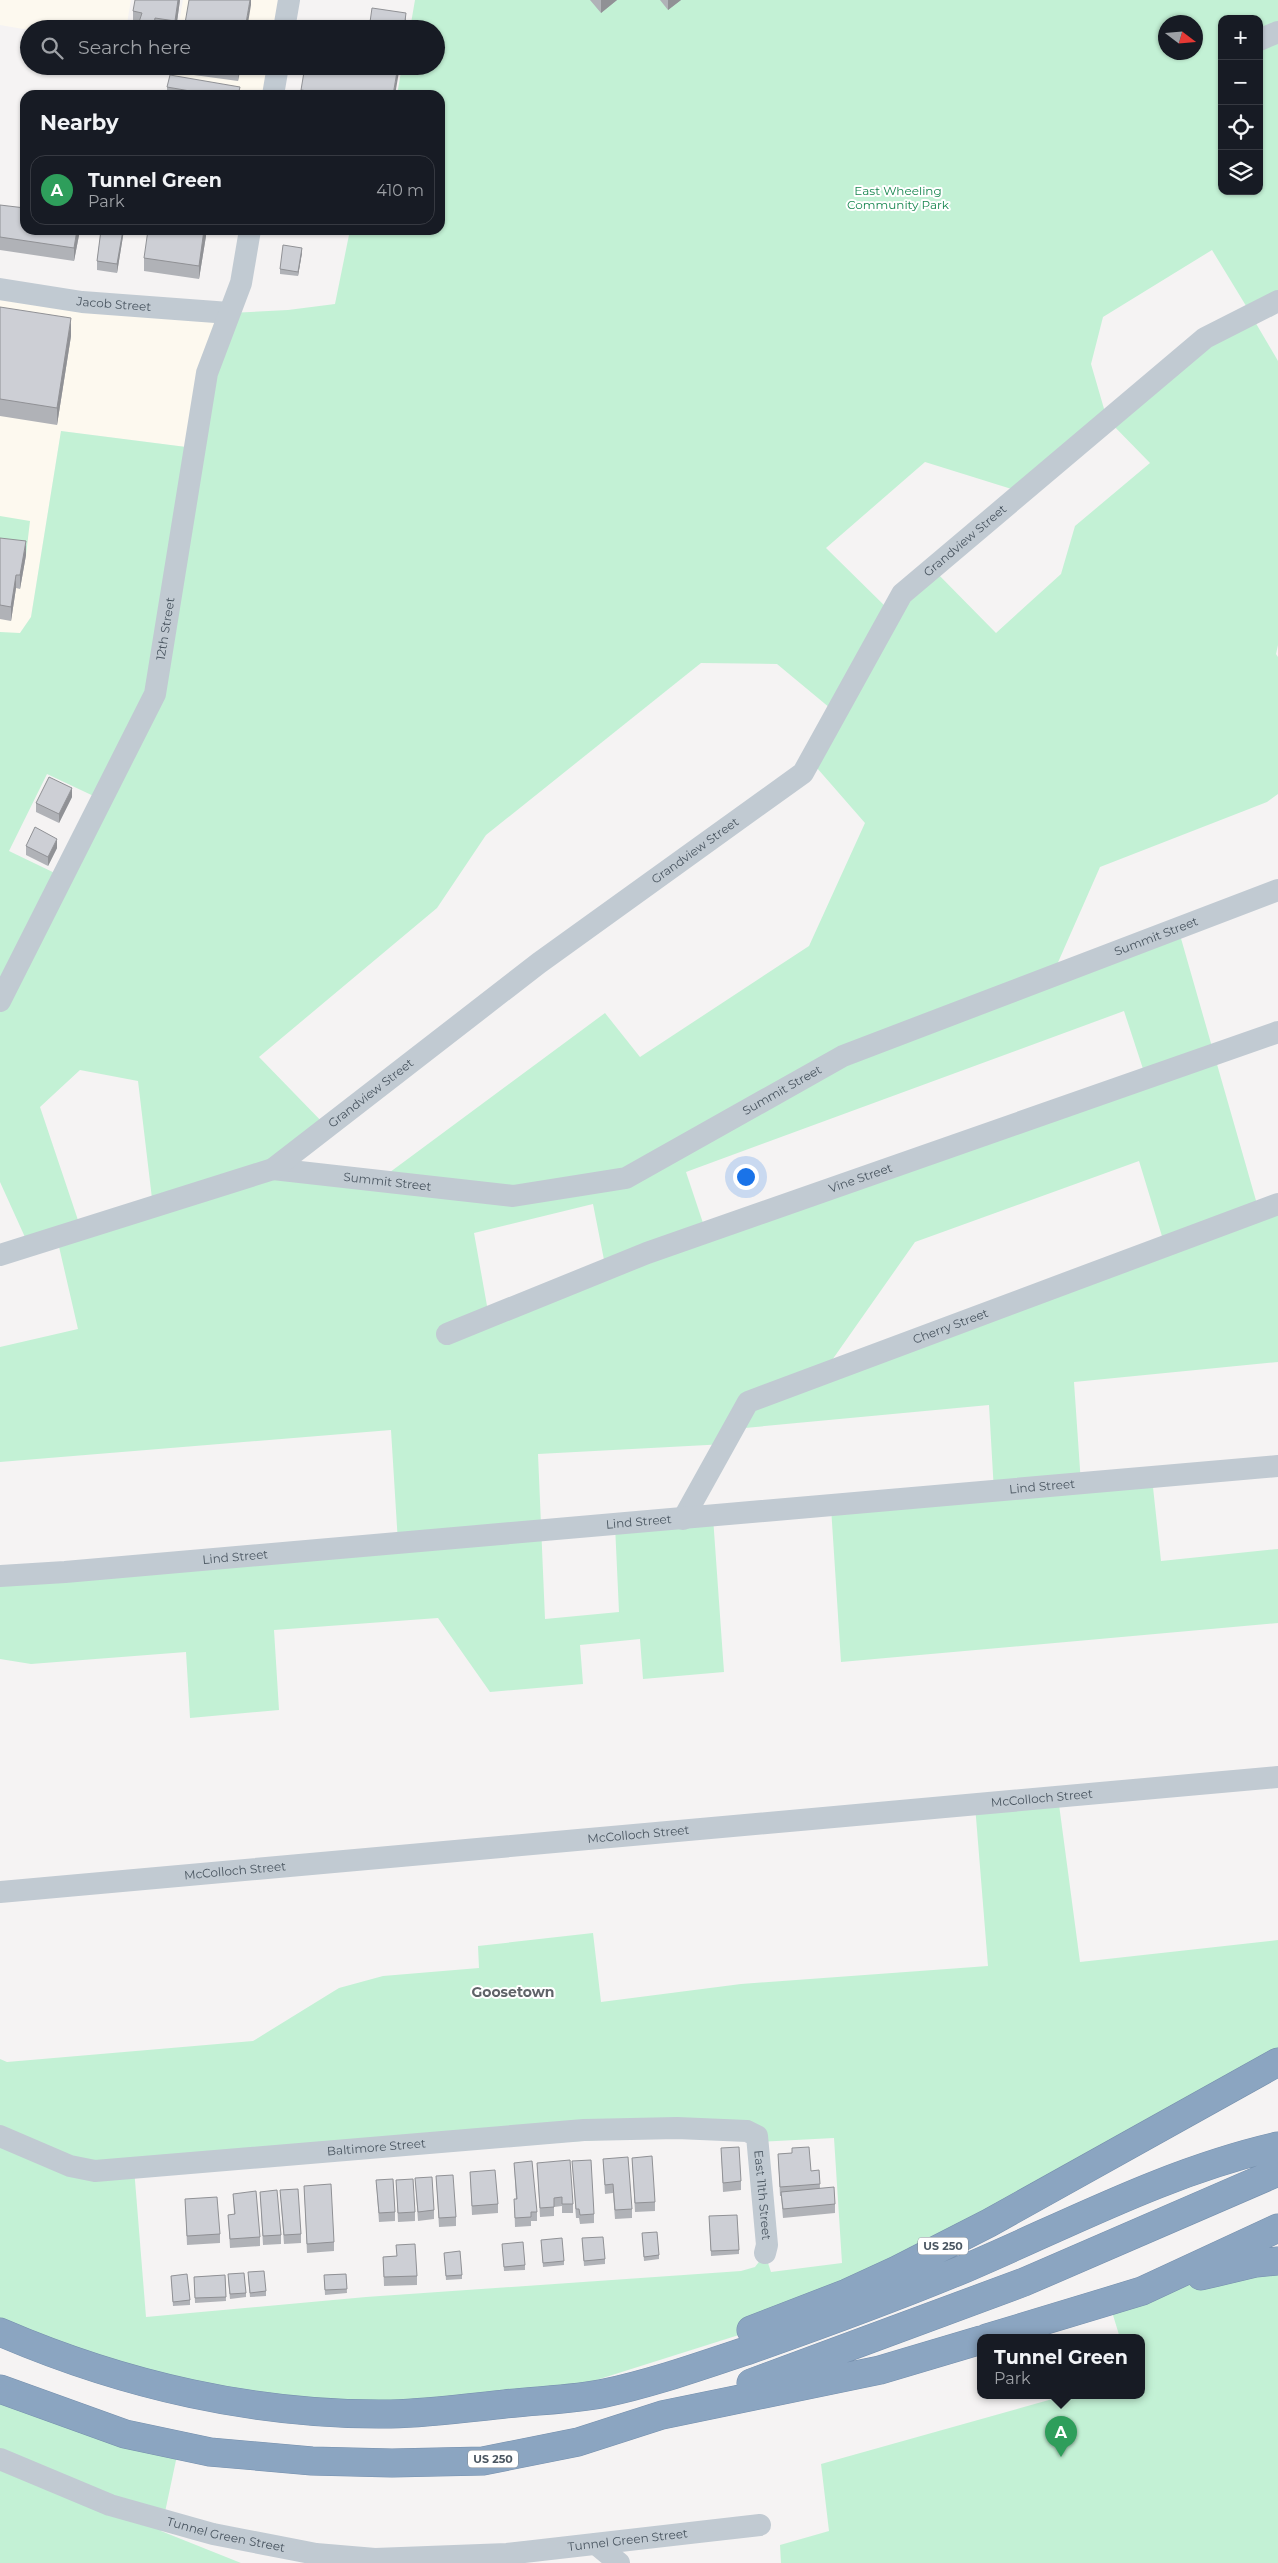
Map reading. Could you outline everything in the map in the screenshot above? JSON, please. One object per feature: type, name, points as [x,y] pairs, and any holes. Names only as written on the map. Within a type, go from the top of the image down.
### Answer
[{"type":"highway","name":"US 250","points":[[0,2332],[50,2354],[135,2381],[229,2402],[330,2411],[392,2414],[486,2406],[587,2383],[703,2348],[847,2293],[989,2223],[1278,2062]]},
{"type":"highway","points":[[486,2406],[604,2394],[691,2370],[800,2332],[964,2268],[1150,2186],[1204,2167],[1278,2146]]},
{"type":"highway","points":[[662,2415],[1024,2282],[1278,2172]]},
{"type":"highway","points":[[1142,2291],[1278,2228]]},
{"type":"highway","points":[[1000,2334],[1142,2291],[1256,2263],[1278,2261]]},
{"type":"highway","name":"US 250","points":[[0,2389],[125,2434],[210,2452],[312,2461],[392,2463],[483,2461],[578,2442],[662,2415],[880,2370],[977,2341]]},
{"type":"street","points":[[286,20],[289,0]]},
{"type":"street","points":[[1263,38],[1278,32]]},
{"type":"street","points":[[274,90],[276,75]]},
{"type":"street","name":"12th Street","points":[[0,1001],[155,694],[206,373],[242,283],[249,235]]},
{"type":"street","name":"Jacob Street","points":[[0,288],[82,302],[229,313]]},
{"type":"street","name":"Grandview Street","points":[[0,1256],[273,1168],[539,963],[803,773],[902,594],[1205,338],[1278,301]]},
{"type":"street","name":"Summit Street","points":[[273,1168],[513,1196],[626,1178],[843,1056],[1278,890]]},
{"type":"street","name":"Vine Street","points":[[447,1334],[648,1253],[1278,1032]]},
{"type":"street","name":"Cherry Street","points":[[683,1519],[748,1402],[1278,1204]]},
{"type":"street","name":"Lind Street","points":[[0,1576],[683,1519],[1278,1466]]},
{"type":"street","name":"McColloch Street","points":[[0,1892],[1278,1777]]},
{"type":"street","name":"Baltimore Street","points":[[0,2136],[70,2166],[95,2171],[584,2130],[677,2128],[747,2131],[757,2136]]},
{"type":"street","name":"East 11th Street","points":[[757,2136],[767,2245],[765,2254]]},
{"type":"street","name":"Tunnel Green Street","points":[[0,2459],[110,2505],[212,2534],[316,2554],[375,2559],[507,2554],[596,2544],[628,2538],[760,2525]]},
{"type":"street","points":[[596,2544],[619,2563]]},
{"type":"shaded area","points":[[0,0],[131,0],[128,20],[20,20],[20,28],[0,25]]},
{"type":"shaded area","points":[[183,0],[289,0],[286,20],[180,20]]},
{"type":"shaded area","points":[[170,75],[275,75],[271,90],[240,90],[170,78]]},
{"type":"shaded area","points":[[0,289],[229,313],[194,448],[61,431],[31,617],[20,633],[11,634],[0,632]]},
{"type":"green space","name":"East Wheeling Community Park","points":[[415,0],[1278,0],[1278,301],[1251,315],[1278,361],[1278,645],[1276,654],[1278,657],[1278,794],[1267,802],[1100,867],[1052,976],[1178,928],[1259,1211],[1278,1204],[1278,1362],[1074,1382],[1081,1484],[1152,1478],[1161,1561],[1278,1549],[1278,1623],[841,1662],[831,1507],[994,1492],[989,1405],[734,1429],[726,1444],[538,1454],[545,1619],[619,1612],[615,1525],[713,1517],[724,1672],[643,1679],[640,1639],[580,1645],[583,1684],[490,1692],[438,1618],[274,1630],[279,1710],[190,1718],[186,1652],[31,1664],[0,1659],[0,1576],[398,1543],[391,1430],[0,1462],[0,1347],[78,1329],[57,1238],[29,1246],[0,1182],[0,632],[20,633],[31,617],[61,431],[194,448],[229,313],[288,310],[335,304],[349,235],[445,235],[445,90],[398,90],[400,75],[445,75],[445,20],[412,20]],"holes":[[[1212,250],[1251,314],[1107,419],[1091,364],[1103,317]],[[1107,419],[1150,463],[1075,526],[1061,574],[996,633],[932,568],[891,612],[826,548],[925,462],[1021,492]],[[701,663],[777,664],[836,713],[810,760],[865,823],[809,946],[640,1057],[605,1013],[378,1181],[274,1168],[327,1127],[259,1057],[437,908],[486,835]],[[47,774],[102,800],[63,877],[9,851]],[[1124,1011],[1146,1078],[706,1232],[686,1172]],[[80,1070],[138,1081],[153,1207],[81,1229],[40,1107]],[[1139,1161],[1165,1246],[823,1373],[915,1242]],[[593,1204],[606,1270],[489,1317],[474,1233]]]},
{"type":"green space","points":[[0,516],[30,521],[26,555],[0,551]]},
{"type":"green space","points":[[1058,1797],[1080,1962],[1278,1940],[1278,2062],[742,2334],[587,2383],[486,2406],[229,2402],[0,2332],[0,2059],[7,2062],[253,2041],[339,1988],[383,1976],[479,1968],[478,1946],[593,1933],[601,2002],[741,1984],[988,1966],[975,1805]],"holes":[[[747,2131],[758,2142],[834,2138],[842,2263],[771,2272],[765,2254],[755,2267],[741,2271],[366,2297],[146,2317],[134,2168]]]},
{"type":"green space","points":[[1278,2271],[1278,2563],[781,2563],[780,2545],[829,2531],[821,2464],[1052,2399],[1145,2399],[1145,2334],[1119,2334],[1109,2302],[1142,2291]]},
{"type":"green space","points":[[0,2387],[179,2446],[161,2531],[241,2563],[0,2563]]},
{"type":"building","points":[[135,0],[178,0],[175,20],[155,18],[155,20],[140,20],[142,13],[133,11]]},
{"type":"building","points":[[189,0],[250,0],[247,20],[186,20]]},
{"type":"building","points":[[372,8],[406,13],[405,20],[370,20]]},
{"type":"building","points":[[170,75],[240,87],[239,90],[184,90],[167,87]]},
{"type":"building","points":[[304,75],[396,75],[394,90],[301,90]]},
{"type":"building","points":[[0,205],[20,207],[20,235],[76,235],[74,248],[0,237]]},
{"type":"building","points":[[100,235],[122,235],[117,264],[97,261]]},
{"type":"building","points":[[147,235],[203,235],[199,266],[144,258]]},
{"type":"building","points":[[283,245],[302,248],[298,272],[280,269]]},
{"type":"building","points":[[0,307],[71,318],[57,408],[0,399]]},
{"type":"building","points":[[0,538],[26,541],[20,575],[16,575],[11,607],[0,605]]},
{"type":"building","points":[[49,777],[72,788],[59,814],[36,803]]},
{"type":"building","points":[[35,827],[57,839],[48,857],[26,846]]},
{"type":"building","points":[[739,2147],[741,2181],[723,2183],[721,2148]]},
{"type":"building","points":[[809,2147],[811,2171],[819,2170],[820,2184],[780,2187],[778,2154],[792,2153],[792,2148]]},
{"type":"building","points":[[652,2156],[655,2202],[635,2203],[632,2158]]},
{"type":"building","points":[[628,2157],[632,2209],[615,2210],[613,2184],[605,2185],[603,2159]]},
{"type":"building","points":[[570,2160],[573,2204],[562,2204],[562,2197],[554,2198],[554,2207],[540,2208],[537,2163]]},
{"type":"building","points":[[591,2160],[594,2214],[580,2215],[579,2209],[576,2209],[572,2161]]},
{"type":"building","points":[[532,2161],[537,2212],[531,2212],[531,2217],[515,2218],[514,2199],[517,2199],[514,2163]]},
{"type":"building","points":[[495,2170],[498,2204],[472,2206],[470,2172]]},
{"type":"building","points":[[453,2175],[456,2217],[439,2218],[436,2176]]},
{"type":"building","points":[[432,2177],[434,2210],[418,2212],[415,2178]]},
{"type":"building","points":[[393,2179],[395,2212],[379,2213],[376,2180]]},
{"type":"building","points":[[413,2179],[415,2212],[398,2213],[396,2180]]},
{"type":"building","points":[[331,2184],[334,2242],[307,2244],[304,2186]]},
{"type":"building","points":[[834,2187],[835,2204],[783,2209],[781,2192]]},
{"type":"building","points":[[298,2189],[301,2234],[284,2235],[280,2190]]},
{"type":"building","points":[[277,2190],[281,2235],[263,2236],[260,2192]]},
{"type":"building","points":[[256,2191],[260,2237],[230,2239],[228,2215],[235,2214],[233,2194]]},
{"type":"building","points":[[217,2197],[220,2234],[187,2236],[185,2199]]},
{"type":"building","points":[[737,2215],[739,2250],[711,2251],[709,2216]]},
{"type":"building","points":[[657,2232],[659,2255],[644,2257],[642,2233]]},
{"type":"building","points":[[603,2237],[605,2259],[584,2261],[582,2238]]},
{"type":"building","points":[[562,2238],[564,2261],[543,2263],[541,2240]]},
{"type":"building","points":[[523,2242],[525,2265],[504,2267],[502,2244]]},
{"type":"building","points":[[415,2244],[417,2276],[384,2277],[383,2257],[397,2256],[396,2245]]},
{"type":"building","points":[[460,2251],[462,2275],[446,2276],[444,2253]]},
{"type":"building","points":[[264,2271],[266,2291],[250,2293],[248,2272]]},
{"type":"building","points":[[244,2273],[246,2293],[230,2294],[228,2274]]},
{"type":"building","points":[[187,2274],[190,2300],[173,2302],[171,2276]]},
{"type":"building","points":[[346,2274],[347,2289],[325,2290],[324,2275]]},
{"type":"building","points":[[225,2275],[226,2297],[195,2298],[194,2277]]},
{"type":"place","name":"Tunnel Green","points":[[1061,2457]]},
{"type":"district","name":"Goosetown","points":[[513,1992]]}]
